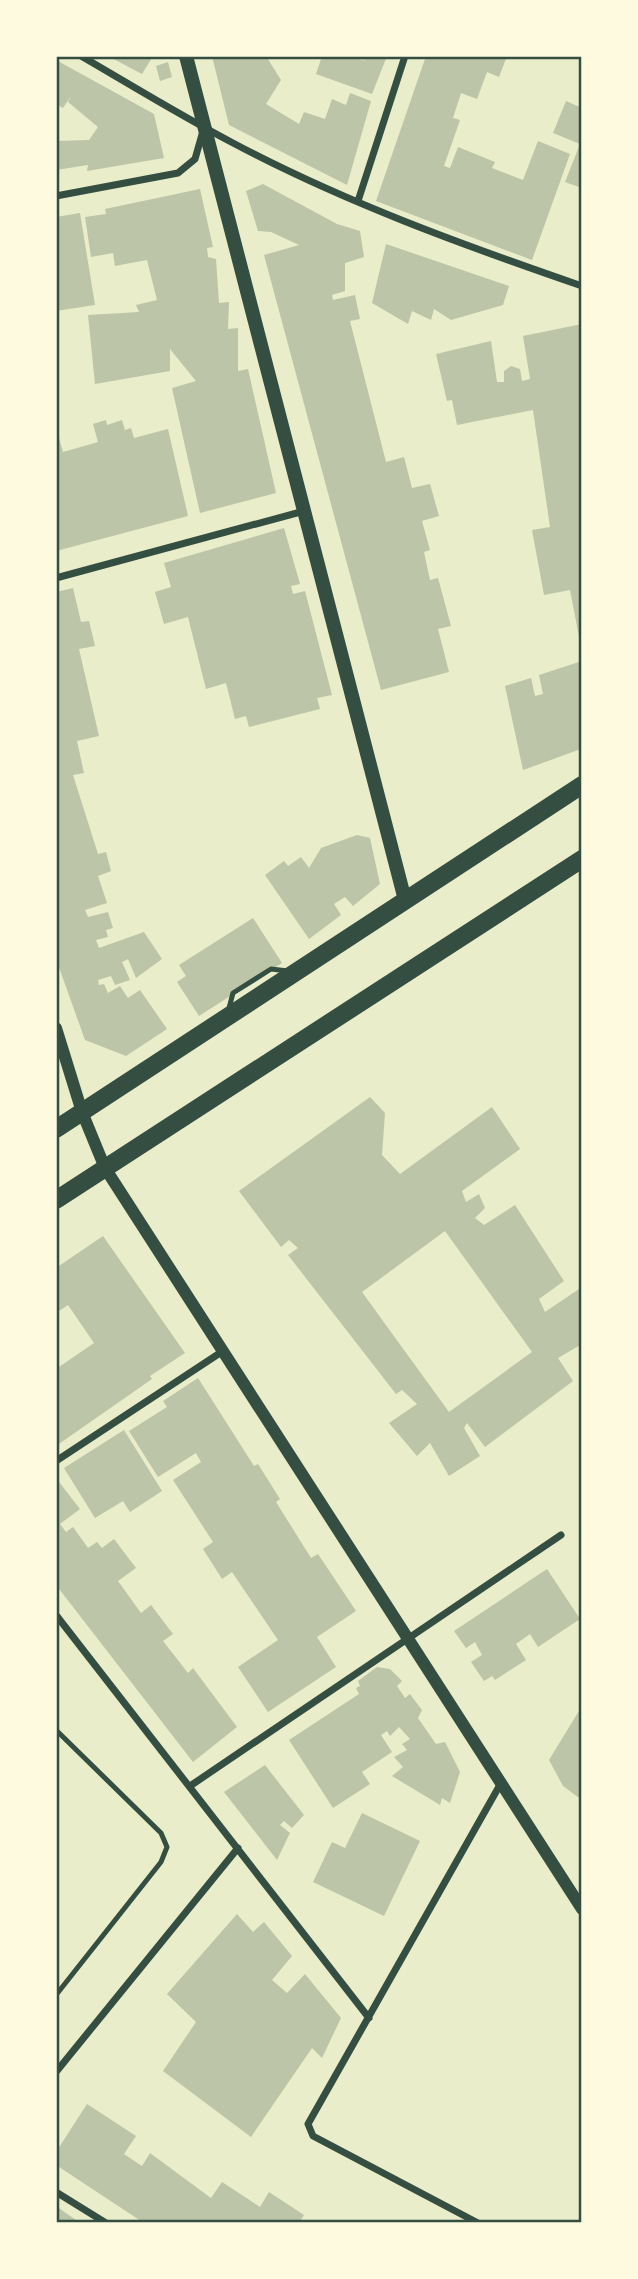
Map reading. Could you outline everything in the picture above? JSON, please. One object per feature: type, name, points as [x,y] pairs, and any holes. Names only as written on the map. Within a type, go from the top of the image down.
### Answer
[{"type":"main road","points":[[186,56],[404,900]]},
{"type":"main road","points":[[56,1129],[582,785]]},
{"type":"main road","points":[[56,1200],[582,859]]},
{"type":"street","points":[[80,56],[205,127],[358,201],[477,250],[582,286]]},
{"type":"street","points":[[358,201],[405,56]]},
{"type":"street","points":[[56,196],[178,173],[195,159],[205,127]]},
{"type":"street","points":[[56,578],[304,511]]},
{"type":"street","points":[[56,1028],[82,1112],[105,1168],[582,1909]]},
{"type":"street","points":[[56,1461],[223,1351]]},
{"type":"street","points":[[190,1786],[561,1535]]},
{"type":"street","points":[[56,1615],[369,2018]]},
{"type":"street","points":[[478,2223],[313,2136],[308,2124],[501,1783]]},
{"type":"street","points":[[56,2073],[238,1848]]},
{"type":"street","points":[[56,2192],[106,2223]]},
{"type":"lane","points":[[56,1730],[161,1833],[167,1847],[162,1862],[56,1995]]},
{"type":"building","points":[[108,56],[153,56],[142,74]]},
{"type":"building","points":[[212,56],[266,56],[281,80],[266,104],[299,124],[304,112],[325,119],[332,99],[346,105],[350,93],[371,101],[347,185],[229,125]]},
{"type":"building","points":[[322,56],[353,56],[367,62],[356,56],[387,56],[372,94],[316,74]]},
{"type":"building","points":[[426,56],[507,56],[499,77],[487,72],[477,99],[461,93],[453,118],[460,120],[444,166],[450,168],[458,147],[495,162],[492,168],[523,180],[538,141],[570,154],[532,260],[376,201]]},
{"type":"building","points":[[56,60],[154,114],[164,158],[87,171],[88,165],[56,170],[56,141],[89,140],[98,127],[68,102],[71,96],[63,108],[56,104]]},
{"type":"building","points":[[168,62],[172,77],[160,81],[156,66]]},
{"type":"building","points":[[566,101],[582,108],[582,188],[565,182],[580,144],[553,133]]},
{"type":"building","points":[[263,184],[337,224],[360,231],[364,257],[345,263],[345,291],[332,295],[333,300],[355,295],[360,319],[350,321],[386,462],[404,457],[412,488],[430,484],[439,516],[422,521],[430,550],[424,552],[430,580],[438,578],[451,626],[438,629],[449,672],[381,690],[264,255],[299,245],[271,232],[258,231],[246,191]]},
{"type":"building","points":[[200,189],[213,247],[207,248],[208,257],[216,259],[219,303],[229,302],[228,329],[238,328],[238,371],[248,369],[276,493],[200,513],[172,388],[196,381],[170,349],[170,371],[95,384],[88,315],[139,312],[136,305],[157,300],[147,260],[115,266],[113,253],[91,257],[85,217],[106,214],[105,209]]},
{"type":"building","points":[[80,213],[95,305],[56,311],[56,217]]},
{"type":"building","points":[[386,244],[509,286],[503,305],[451,320],[434,309],[431,320],[412,311],[408,324],[372,303]]},
{"type":"building","points":[[582,324],[581,647],[570,590],[544,595],[532,530],[550,527],[533,410],[457,425],[452,400],[447,401],[436,354],[491,341],[497,382],[504,382],[504,371],[511,366],[520,369],[522,381],[530,379],[523,336]]},
{"type":"building","points":[[106,420],[107,425],[122,420],[125,430],[131,428],[134,438],[168,429],[188,516],[56,551],[56,439],[59,438],[63,452],[98,442],[93,424]]},
{"type":"building","points":[[284,528],[300,584],[291,586],[293,594],[305,591],[332,695],[317,698],[320,709],[249,727],[246,716],[235,719],[226,683],[206,689],[188,617],[164,624],[155,592],[171,587],[164,563]]},
{"type":"building","points":[[73,588],[81,622],[89,621],[95,646],[79,649],[99,736],[77,741],[84,773],[73,775],[98,854],[106,852],[111,871],[98,876],[107,903],[85,910],[88,917],[108,912],[113,928],[106,930],[108,937],[96,940],[99,948],[144,932],[162,959],[136,978],[128,959],[122,962],[130,980],[115,985],[111,976],[98,980],[99,985],[104,984],[108,993],[120,986],[128,998],[140,990],[167,1029],[126,1056],[85,1040],[56,959],[56,592]]},
{"type":"building","points":[[582,661],[581,749],[523,770],[505,686],[531,678],[535,696],[543,694],[539,675]]},
{"type":"building","points":[[357,835],[370,838],[380,884],[353,906],[345,897],[334,904],[341,915],[309,939],[265,875],[284,861],[288,866],[301,857],[309,868],[321,848]]},
{"type":"building","points":[[253,918],[282,963],[199,1016],[177,982],[186,976],[179,965]]},
{"type":"building","points":[[370,1097],[385,1113],[382,1155],[400,1174],[492,1107],[520,1149],[462,1191],[466,1202],[479,1194],[485,1208],[475,1218],[484,1225],[515,1205],[564,1281],[539,1299],[545,1312],[582,1287],[582,1344],[558,1358],[573,1381],[485,1447],[467,1423],[464,1428],[480,1456],[449,1476],[430,1443],[417,1456],[389,1423],[417,1404],[402,1390],[396,1394],[288,1255],[298,1248],[289,1240],[281,1247],[239,1191]],"holes":[[[445,1231],[532,1352],[449,1412],[362,1292]]]},
{"type":"building","points":[[103,1236],[185,1353],[56,1446],[56,1369],[94,1343],[68,1305],[56,1313],[56,1268]]},
{"type":"building","points":[[198,1378],[254,1466],[258,1464],[280,1499],[276,1502],[311,1558],[318,1554],[356,1611],[317,1637],[336,1667],[268,1712],[238,1667],[278,1640],[232,1572],[222,1579],[203,1549],[213,1542],[173,1480],[201,1462],[196,1453],[158,1477],[129,1431],[167,1407],[163,1401]]},
{"type":"building","points":[[124,1430],[162,1491],[130,1512],[123,1501],[95,1518],[64,1468]]},
{"type":"building","points":[[56,1478],[80,1509],[60,1524],[66,1532],[73,1527],[88,1548],[97,1542],[102,1548],[114,1539],[136,1568],[118,1581],[141,1613],[151,1605],[173,1634],[163,1641],[188,1673],[193,1668],[237,1727],[193,1762],[56,1585]]},
{"type":"building","points":[[547,1569],[580,1619],[538,1647],[530,1634],[516,1644],[526,1660],[495,1680],[492,1676],[484,1681],[471,1662],[482,1655],[475,1642],[466,1648],[454,1631]]},
{"type":"building","points":[[377,1667],[390,1669],[402,1681],[397,1686],[405,1698],[410,1694],[422,1710],[418,1718],[436,1744],[445,1742],[460,1772],[450,1803],[442,1798],[440,1805],[392,1776],[403,1767],[394,1757],[407,1750],[402,1744],[410,1739],[399,1727],[390,1736],[387,1731],[381,1735],[392,1752],[362,1772],[370,1784],[333,1808],[289,1740],[359,1694],[356,1688],[360,1686],[358,1681]]},
{"type":"building","points":[[582,1706],[582,1800],[563,1786],[549,1760]]},
{"type":"building","points":[[265,1765],[304,1815],[292,1828],[284,1821],[280,1825],[290,1833],[277,1860],[224,1792]]},
{"type":"building","points":[[362,1813],[420,1841],[384,1916],[313,1882],[332,1842],[345,1848]]},
{"type":"building","points":[[237,1914],[253,1932],[264,1922],[292,1956],[272,1980],[287,1993],[305,1974],[341,2018],[322,2058],[312,2048],[251,2137],[163,2071],[196,2022],[167,1994]]},
{"type":"building","points":[[87,2104],[136,2136],[124,2154],[142,2166],[150,2153],[211,2198],[222,2182],[260,2207],[269,2192],[304,2215],[299,2223],[144,2223],[56,2165],[56,2152]]},
{"type":"building","points":[[56,2206],[80,2223],[56,2223]]}]
